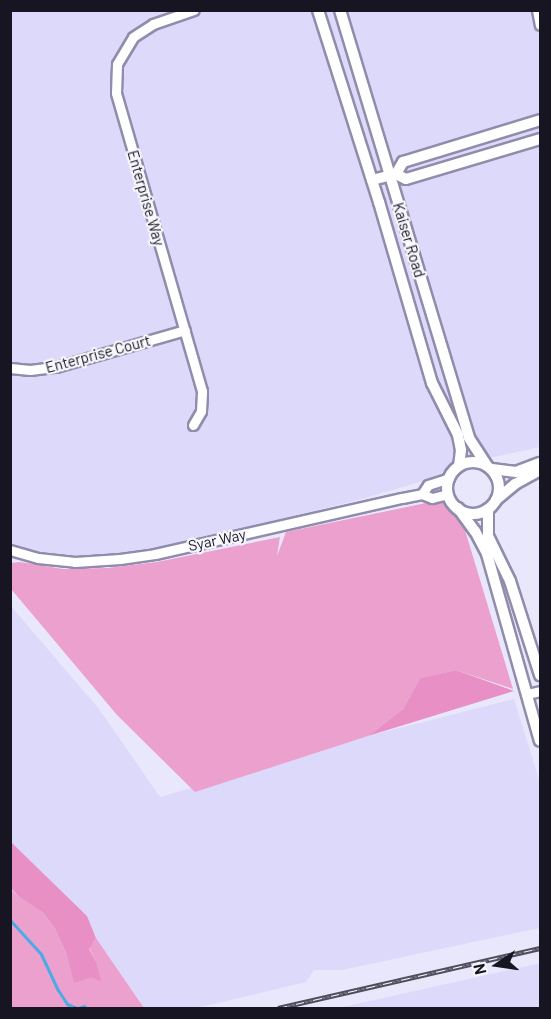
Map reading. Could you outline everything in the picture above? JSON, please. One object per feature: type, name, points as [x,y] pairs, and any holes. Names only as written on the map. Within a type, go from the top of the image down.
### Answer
[{"type":"street","name":"Enterprise Way","points":[[193,425],[201,411],[202,392],[116,93],[117,64],[133,37],[153,24],[194,10]]},
{"type":"street","name":"Kaiser Road","points":[[318,10],[372,180],[432,384],[458,435],[461,450],[459,466]]},
{"type":"street","name":"Kaiser Road","points":[[340,10],[392,175],[469,438],[489,468]]},
{"type":"street","points":[[537,10],[540,25]]},
{"type":"street","points":[[392,175],[403,162],[540,120]]},
{"type":"street","points":[[372,180],[392,175],[406,179],[540,139]]},
{"type":"street","name":"Enterprise Court","points":[[10,368],[30,370],[56,367],[185,330]]},
{"type":"street","points":[[540,463],[516,472],[489,468],[473,462],[459,466],[449,478],[448,494],[475,531],[487,554],[540,741]]},
{"type":"street","points":[[489,468],[499,484],[492,505],[488,536],[510,581],[540,675]]},
{"type":"street","points":[[458,508],[471,513],[492,505],[515,484],[540,470]]},
{"type":"street","name":"Syar Way","points":[[422,494],[428,485],[449,478]]},
{"type":"street","name":"Syar Way","points":[[10,550],[38,558],[75,562],[120,559],[155,554],[422,494],[432,498],[448,494]]},
{"type":"street","points":[[527,694],[540,691]]},
{"type":"shaded area","points":[[10,11],[540,11],[540,447],[480,460],[437,477],[361,499],[154,551],[75,559],[36,553],[11,546]]},
{"type":"shaded area","points":[[455,497],[513,689],[456,670],[422,678],[403,709],[368,736],[195,792],[117,715],[11,589],[11,563],[20,562],[63,569],[107,568],[157,562],[280,537],[277,556],[286,532]]},
{"type":"shaded area","points":[[10,605],[99,709],[160,797],[368,736],[514,699],[540,783],[540,928],[342,970],[314,970],[306,982],[197,1008],[144,1008],[96,938],[87,916],[11,842]]},
{"type":"shaded area","points":[[456,670],[514,691],[368,736],[403,709],[421,678]]},
{"type":"shaded area","points":[[11,842],[87,916],[96,938],[89,949],[97,963],[101,982],[92,977],[74,983],[66,953],[54,927],[43,913],[19,897],[11,888]]},
{"type":"shaded area","points":[[10,888],[43,913],[54,927],[66,953],[74,982],[92,976],[100,981],[97,963],[89,948],[96,938],[144,1008],[11,1008]]},
{"type":"shaded area","points":[[540,963],[540,1008],[338,1008]]},
{"type":"waterway","points":[[10,920],[41,954],[67,1004],[77,1008]]},
{"type":"waterway","points":[[78,1008],[84,1006],[86,1008]]},
{"type":"railway","points":[[278,1008],[540,948]]}]
